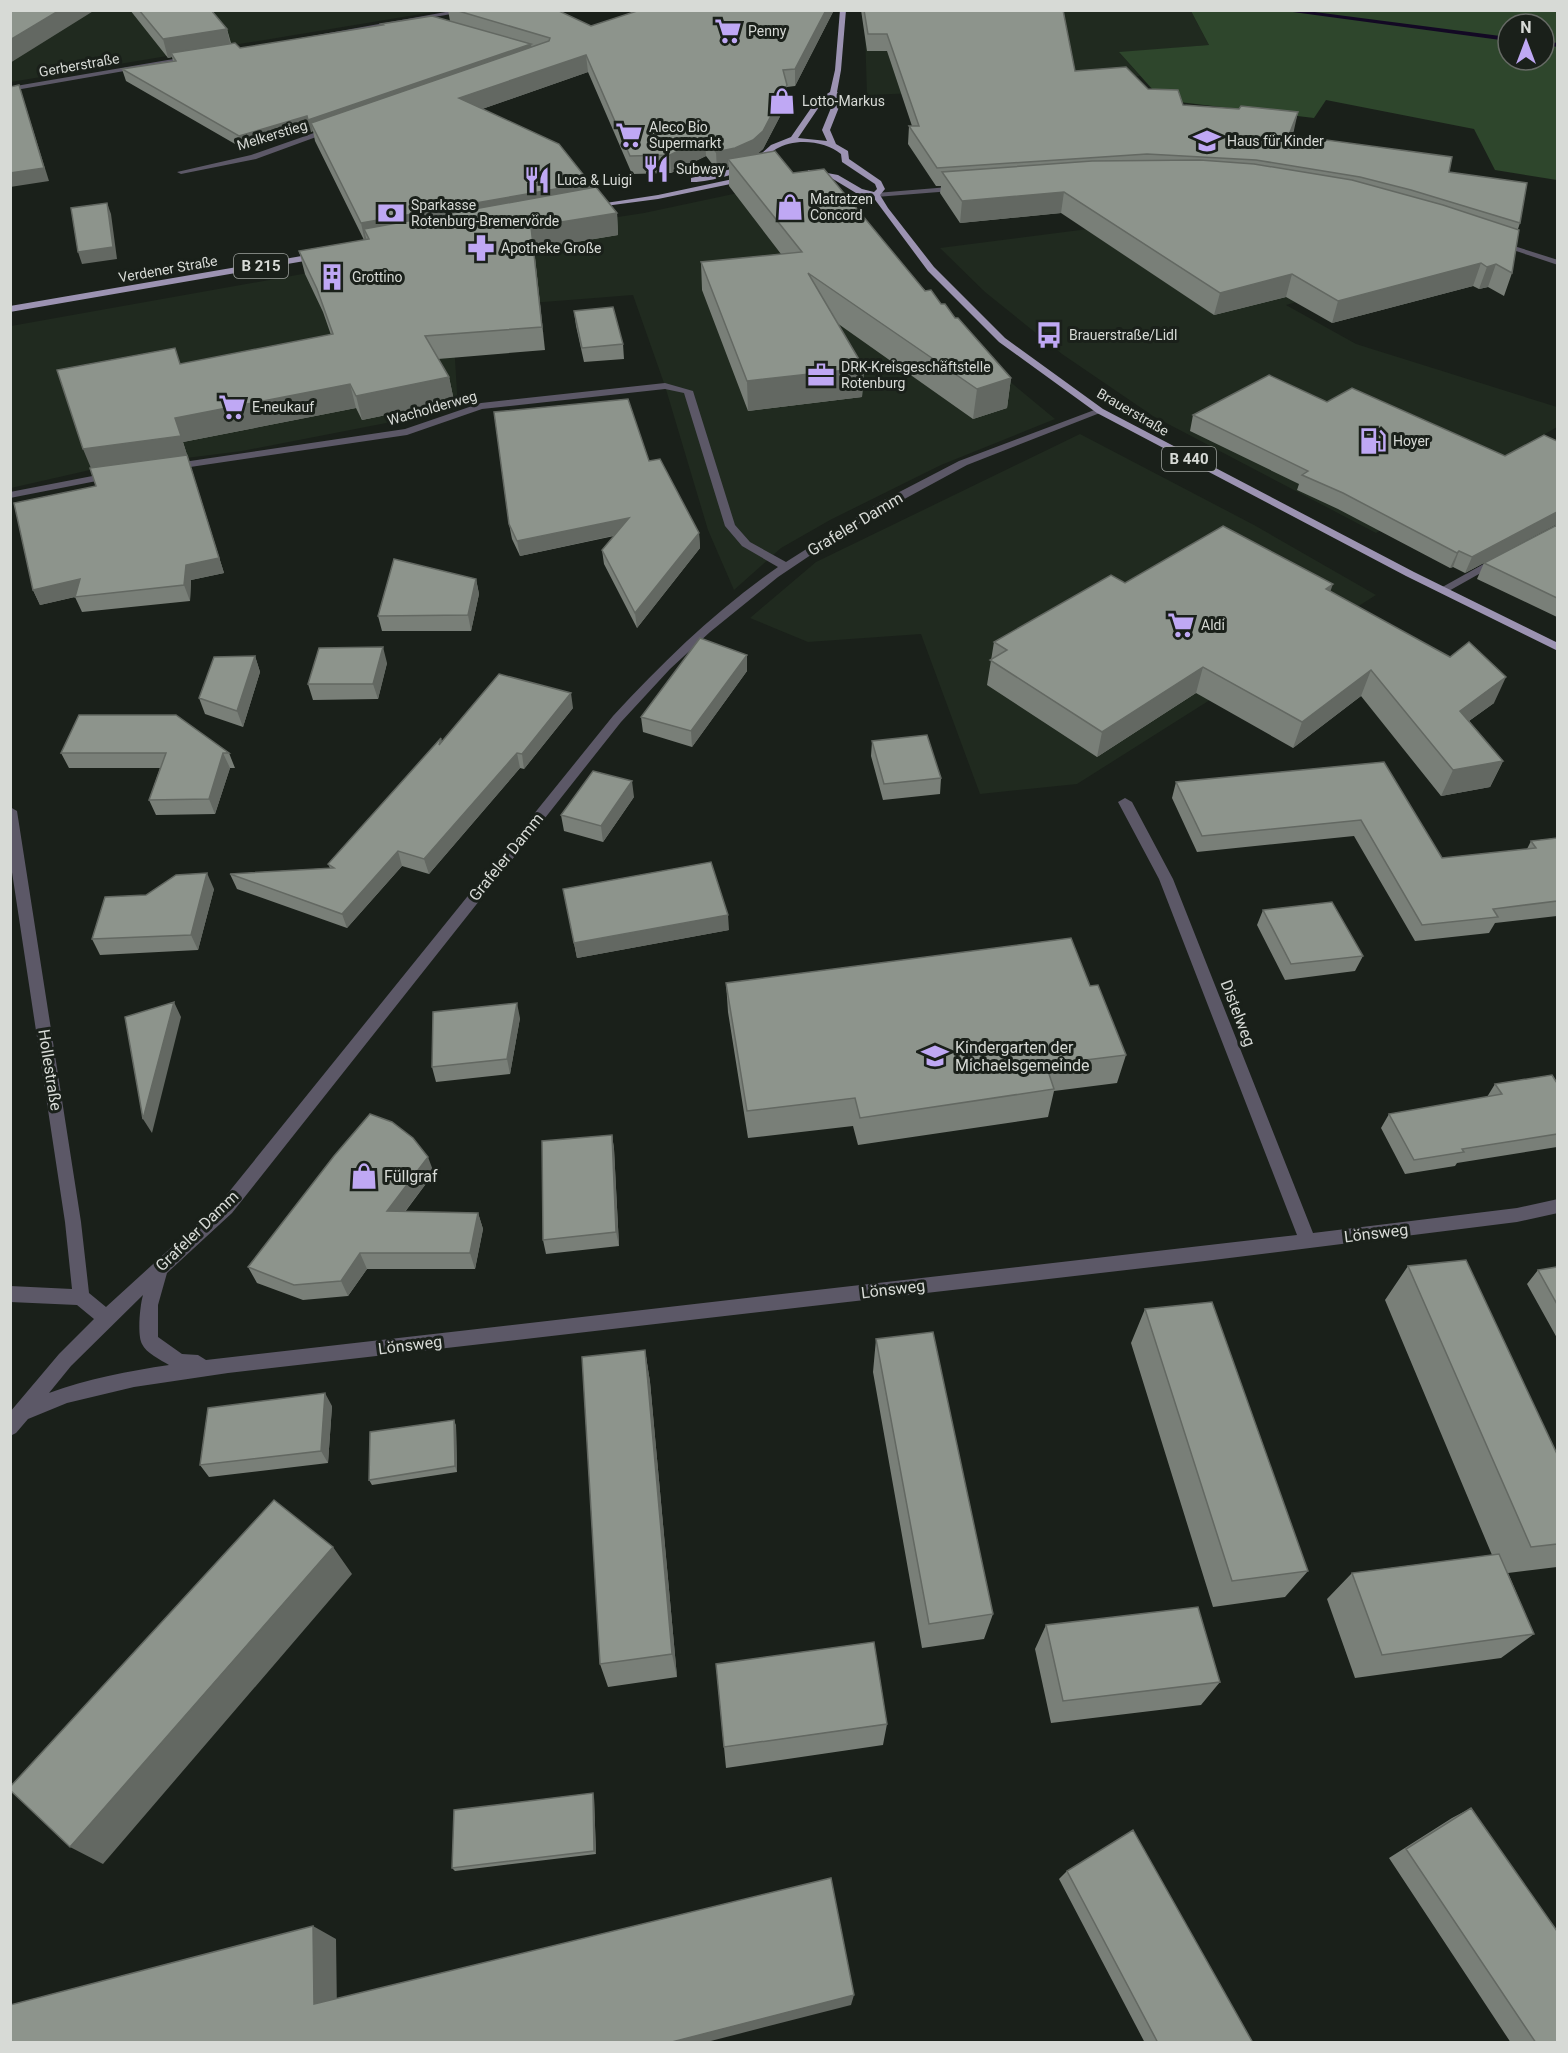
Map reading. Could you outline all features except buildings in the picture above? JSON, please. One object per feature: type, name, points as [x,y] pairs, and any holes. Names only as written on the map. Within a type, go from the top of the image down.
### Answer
[{"type":"main road","points":[[833,93],[838,70],[843,10]]},
{"type":"main road","points":[[613,202],[627,196],[768,159],[773,148],[798,137],[815,108],[825,96],[833,93]]},
{"type":"main road","points":[[800,172],[836,167],[845,160],[846,156],[843,151],[827,138],[826,130],[839,97],[833,93]]},
{"type":"main road","points":[[784,144],[811,141],[833,145]]},
{"type":"main road","name":"Brauerstraße","points":[[845,160],[878,183],[881,189],[876,195],[884,209],[931,269],[1002,340],[1100,411],[1557,648]]},
{"type":"main road","points":[[811,172],[835,177],[860,192],[876,195]]},
{"type":"main road","points":[[580,208],[658,197],[758,176]]},
{"type":"main road","name":"Verdener Straße","points":[[10,309],[333,253]]},
{"type":"street","points":[[265,45],[471,10]]},
{"type":"street","points":[[416,19],[438,25]]},
{"type":"street","name":"Gerberstraße","points":[[10,89],[195,57]]},
{"type":"street","name":"Melkerstieg","points":[[181,172],[253,157],[345,126]]},
{"type":"street","points":[[876,195],[966,188]]},
{"type":"street","points":[[1486,237],[1557,263]]},
{"type":"street","name":"Wacholderweg","points":[[163,468],[406,432],[480,406],[665,386],[688,391],[730,526],[746,544],[786,567]]},
{"type":"street","name":"Grafeler Damm","points":[[10,1427],[65,1360],[106,1318],[226,1208],[617,719],[672,660],[720,617],[786,567],[860,517],[963,463],[1026,437],[1100,411]]},
{"type":"street","points":[[10,495],[128,472]]},
{"type":"street","points":[[1443,590],[1508,554]]},
{"type":"street","name":"Distelweg","points":[[1125,802],[1166,879],[1308,1241]]},
{"type":"street","name":"Hollestraße","points":[[10,811],[71,1210],[81,1297]]},
{"type":"street","name":"Lönsweg","points":[[23,1412],[67,1395],[134,1379],[228,1365],[1308,1241],[1517,1215],[1557,1206]]},
{"type":"street","name":"Lönsweg","points":[[160,1268],[149,1305],[149,1341],[179,1362],[228,1365]]},
{"type":"street","points":[[10,1294],[81,1297],[106,1318]]},
{"type":"shaded area","points":[[11,11],[439,11],[11,82]]},
{"type":"shaded area","points":[[868,11],[1191,11],[1209,45],[1120,53],[1140,76],[993,90],[867,95],[865,31]]},
{"type":"shaded area","points":[[738,193],[933,318],[1055,419],[941,465],[830,520],[781,548],[734,590],[708,530],[665,386],[633,295],[452,309],[458,409],[242,451],[90,470],[11,488],[11,326],[526,231],[644,213]]},
{"type":"shaded area","points":[[1127,224],[1492,248],[1286,305],[1356,344],[1557,407],[1557,427],[1376,533],[1153,416],[1062,354],[985,292],[940,248]]},
{"type":"shaded area","points":[[1080,434],[1254,525],[1376,595],[1077,784],[980,794],[921,634],[808,642],[750,618],[816,562]]},
{"type":"green space","points":[[1191,11],[1557,11],[1557,180],[1495,170],[1474,129],[1326,100],[1314,118],[1162,100],[1119,52],[1209,45]]},
{"type":"waterway","points":[[1281,10],[1496,37]]},
{"type":"place","name":"Penny","points":[[728,31]]},
{"type":"place","name":"Lotto-Markus","points":[[782,101]]},
{"type":"place","name":"Aleco Bio Supermarkt","points":[[629,135]]},
{"type":"place","name":"Haus für Kinder","points":[[1207,141]]},
{"type":"place","name":"Subway","points":[[656,169]]},
{"type":"place","name":"Luca & Luigi","points":[[537,180]]},
{"type":"place","name":"Matratzen Concord","points":[[790,207]]},
{"type":"place","name":"Sparkasse Rotenburg-Bremervörde","points":[[391,213]]},
{"type":"place","name":"Apotheke Große","points":[[481,248]]},
{"type":"place","name":"Grottino","points":[[332,277]]},
{"type":"place","name":"Brauerstraße/Lidl","points":[[1049,335]]},
{"type":"place","name":"DRK-Kreisgeschäftstelle Rotenburg","points":[[821,375]]},
{"type":"place","name":"E-neukauf","points":[[232,407]]},
{"type":"place","name":"Hoyer","points":[[1373,441]]},
{"type":"place","name":"Aldi","points":[[1181,625]]},
{"type":"place","name":"Kindergarten der Michaelsgemeinde","points":[[935,1056]]},
{"type":"place","name":"Füllgraf","points":[[364,1176]]}]
